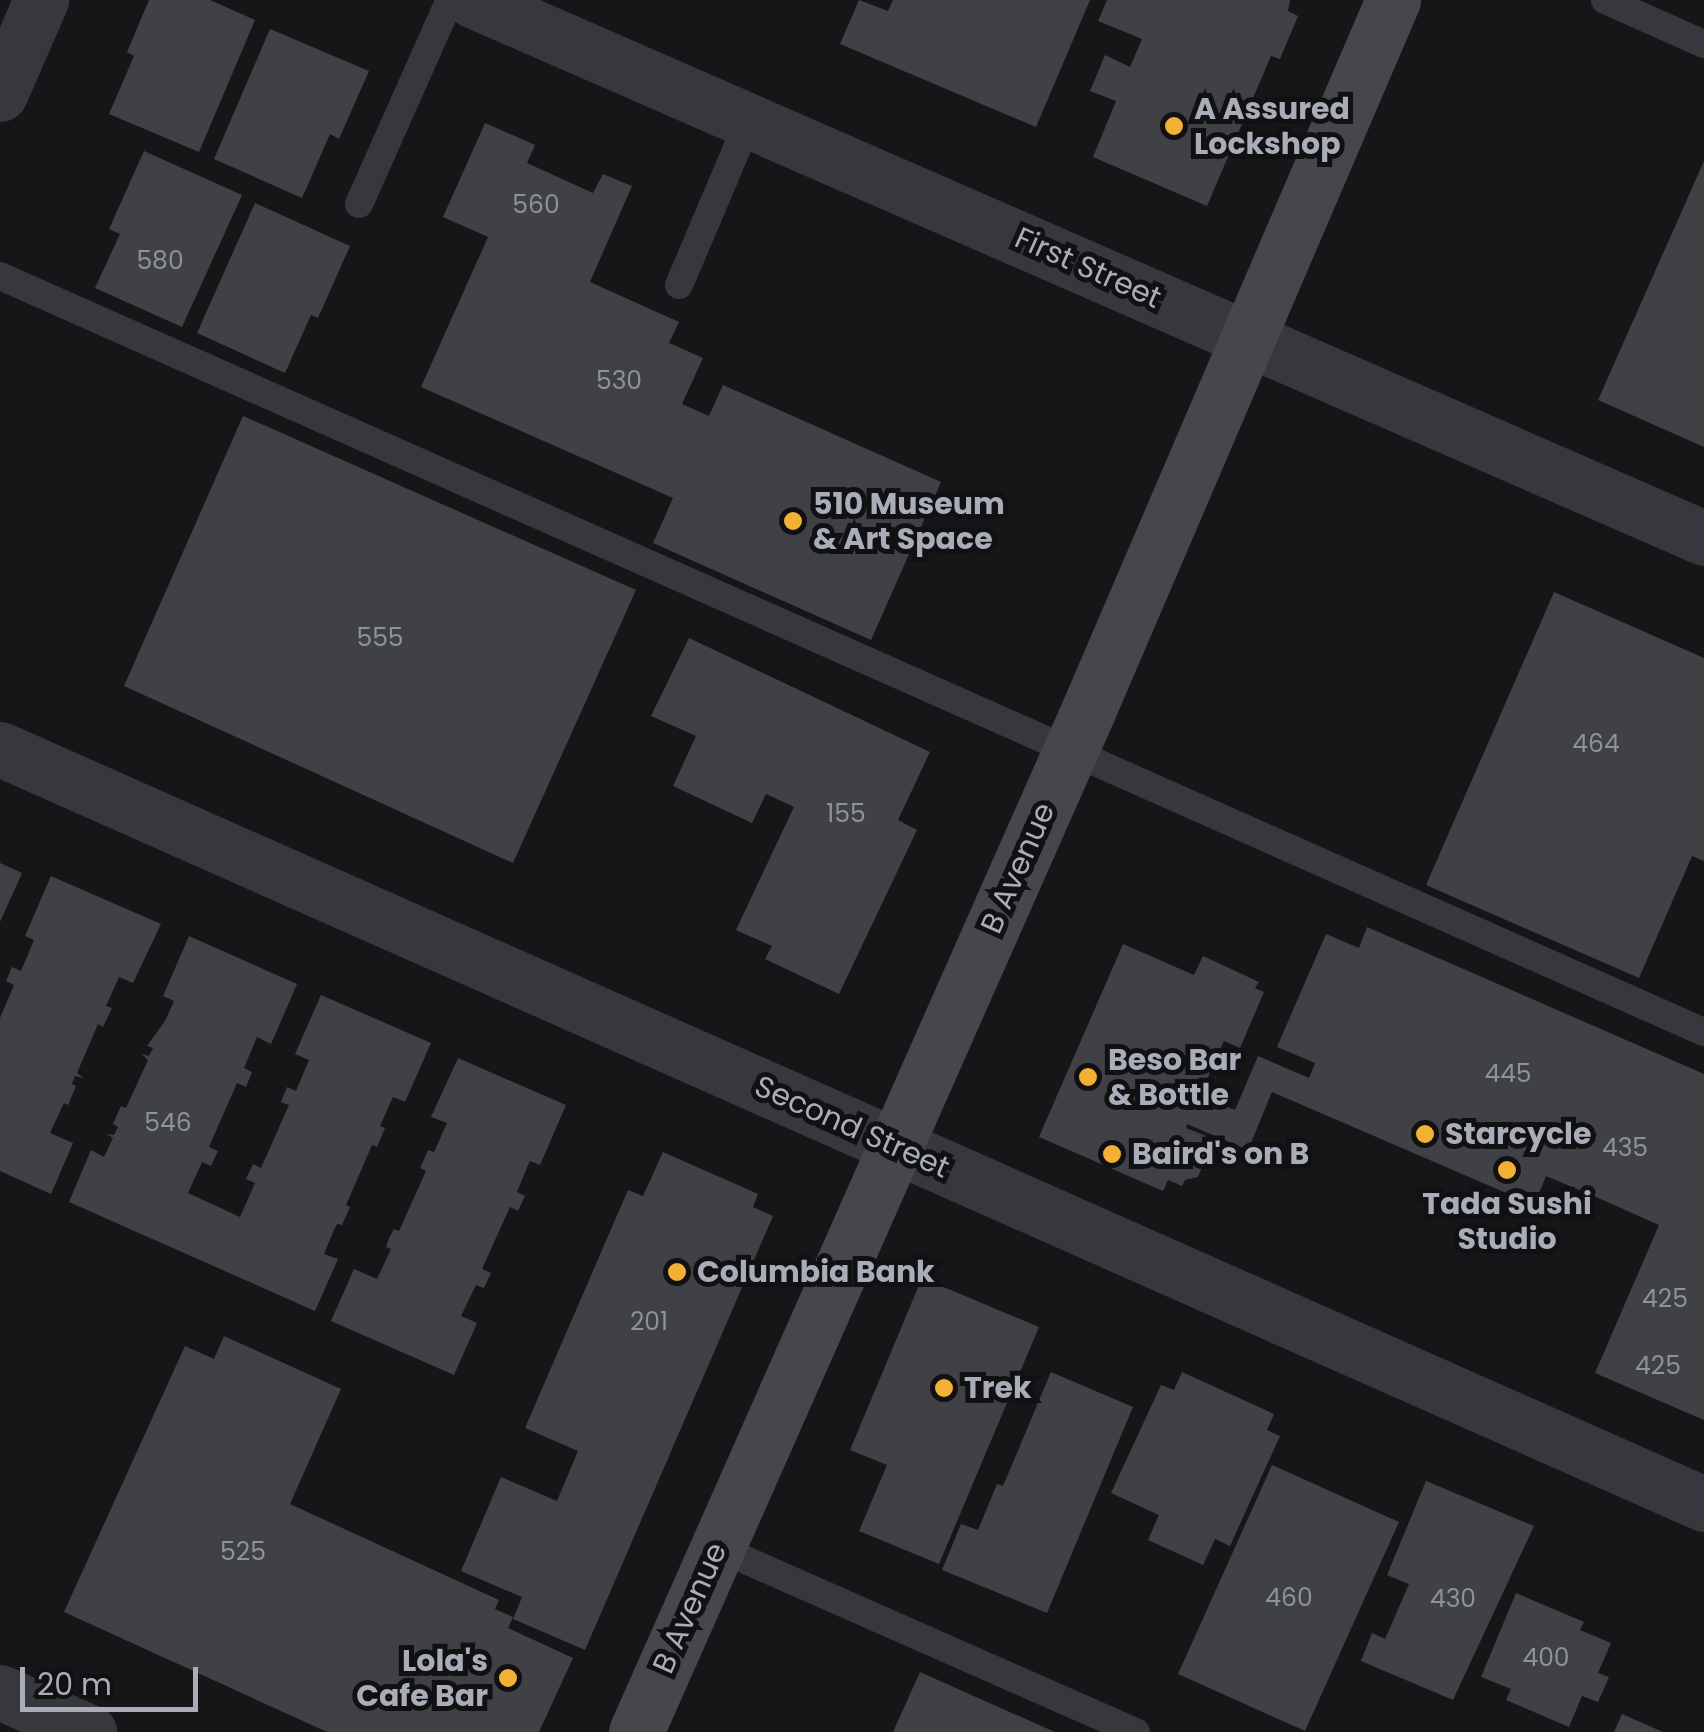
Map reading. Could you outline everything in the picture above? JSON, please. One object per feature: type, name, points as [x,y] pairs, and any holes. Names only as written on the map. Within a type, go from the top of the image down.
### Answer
[{"type":"street","points":[[0,94],[42,0]]},
{"type":"street","name":"First Street","points":[[472,0],[1704,538]]},
{"type":"street","name":"B Avenue","points":[[636,1732],[1070,750],[1394,0]]},
{"type":"street","name":"Second Street","points":[[0,749],[1704,1504]]},
{"type":"street","points":[[0,1692],[89,1732]]},
{"type":"lane","points":[[358,204],[450,0]]},
{"type":"lane","points":[[1605,0],[1704,44]]},
{"type":"lane","points":[[680,285],[749,120]]},
{"type":"lane","points":[[0,276],[1704,1032]]},
{"type":"lane","points":[[716,1547],[1136,1732]]},
{"type":"building","points":[[149,0],[210,0],[255,20],[199,152],[109,114],[134,56],[127,52]]},
{"type":"building","points":[[859,0],[888,11],[893,0],[1090,0],[1036,127],[840,44]]},
{"type":"building","name":"A Assured Lockshop","points":[[1107,0],[1290,0],[1288,11],[1298,16],[1280,59],[1271,56],[1207,206],[1093,157],[1116,101],[1090,91],[1105,55],[1130,67],[1142,39],[1098,21]]},
{"type":"building","points":[[270,29],[369,71],[339,139],[330,134],[302,198],[214,159]]},
{"type":"building","points":[[485,123],[535,145],[527,163],[593,193],[603,174],[632,186],[590,282],[679,322],[669,343],[703,358],[682,404],[709,416],[723,385],[941,482],[871,640],[653,543],[673,498],[421,387],[488,237],[443,217]]},
{"type":"building","points":[[144,151],[242,195],[182,327],[95,288],[120,234],[109,229]]},
{"type":"building","points":[[1704,161],[1704,447],[1598,400]]},
{"type":"building","points":[[255,203],[350,246],[318,318],[311,315],[285,373],[197,333]]},
{"type":"building","points":[[243,416],[636,590],[513,863],[124,686]]},
{"type":"building","points":[[1554,592],[1704,658],[1704,861],[1692,856],[1639,978],[1426,885]]},
{"type":"building","points":[[689,638],[930,752],[898,820],[917,830],[839,994],[765,959],[772,946],[736,930],[794,807],[766,794],[752,823],[673,786],[696,736],[651,716]]},
{"type":"building","points":[[0,863],[22,873],[0,922]]},
{"type":"building","points":[[51,876],[161,924],[133,983],[119,977],[106,1006],[112,1008],[103,1027],[98,1024],[77,1073],[84,1078],[75,1076],[72,1084],[76,1086],[68,1105],[64,1103],[50,1133],[73,1143],[51,1194],[0,1171],[0,1018],[14,985],[6,981],[12,967],[21,971],[34,940],[25,936]]},
{"type":"building","points":[[1367,927],[1704,1074],[1704,1420],[1595,1373],[1659,1225],[1596,1197],[1546,1176],[1534,1205],[1272,1092],[1248,1150],[1187,1124],[1186,1128],[1206,1136],[1202,1143],[1207,1155],[1198,1177],[1185,1180],[1182,1186],[1168,1180],[1163,1191],[1039,1137],[1123,944],[1194,975],[1203,956],[1259,982],[1255,988],[1264,992],[1240,1048],[1224,1041],[1200,1095],[1235,1110],[1258,1056],[1309,1078],[1315,1063],[1277,1047],[1326,934],[1359,948]]},
{"type":"building","points":[[189,936],[297,984],[271,1044],[257,1037],[244,1068],[252,1072],[246,1087],[237,1083],[209,1147],[218,1151],[211,1166],[202,1162],[188,1193],[240,1217],[255,1183],[246,1179],[253,1164],[261,1168],[289,1105],[281,1102],[287,1087],[296,1091],[309,1060],[295,1054],[321,995],[431,1043],[405,1102],[393,1097],[380,1126],[385,1128],[377,1147],[372,1145],[346,1205],[350,1207],[342,1225],[337,1224],[333,1232],[324,1254],[338,1259],[315,1311],[69,1202],[91,1150],[104,1157],[113,1138],[106,1134],[114,1135],[118,1127],[113,1124],[121,1106],[126,1108],[148,1060],[141,1054],[149,1056],[153,1048],[147,1046],[174,1001],[163,996]]},
{"type":"building","points":[[458,1058],[566,1105],[540,1165],[530,1161],[528,1165],[517,1192],[525,1196],[518,1211],[510,1207],[482,1269],[491,1273],[484,1288],[476,1285],[461,1316],[477,1323],[454,1375],[331,1321],[354,1269],[377,1279],[391,1249],[386,1247],[389,1238],[394,1229],[399,1231],[426,1171],[420,1168],[428,1150],[434,1152],[447,1123],[431,1117]]},
{"type":"building","points":[[663,1152],[758,1194],[753,1207],[773,1216],[585,1650],[513,1619],[522,1597],[461,1571],[501,1477],[557,1501],[578,1451],[525,1428],[628,1190],[643,1196]]},
{"type":"building","name":"Trek","points":[[922,1278],[1039,1327],[939,1564],[859,1531],[887,1465],[850,1450]]},
{"type":"building","points":[[224,1336],[341,1389],[290,1504],[499,1600],[495,1609],[513,1617],[508,1628],[573,1658],[539,1732],[327,1732],[64,1612],[185,1346],[214,1359]]},
{"type":"building","points":[[1051,1372],[1133,1407],[1047,1613],[942,1570],[961,1524],[978,1530],[997,1484],[1003,1486]]},
{"type":"building","points":[[1182,1372],[1274,1414],[1267,1430],[1280,1436],[1230,1546],[1215,1539],[1203,1565],[1148,1540],[1159,1515],[1111,1493],[1161,1385],[1174,1390]]},
{"type":"building","points":[[1272,1465],[1399,1522],[1305,1731],[1178,1674]]},
{"type":"building","points":[[1426,1481],[1534,1526],[1453,1700],[1361,1661],[1372,1633],[1385,1639],[1409,1584],[1387,1575]]},
{"type":"building","points":[[1516,1593],[1584,1622],[1580,1630],[1611,1643],[1598,1673],[1609,1677],[1598,1702],[1582,1696],[1569,1727],[1506,1700],[1511,1689],[1481,1677]]},
{"type":"building","points":[[920,1672],[996,1706],[1055,1732],[893,1732]]},
{"type":"building","points":[[1622,1714],[1663,1732],[1614,1732]]},
{"type":"place","name":"A Assured Lockshop","points":[[1174,126]]},
{"type":"place","name":"510 Museum & Art Space","points":[[793,521]]},
{"type":"place","name":"Beso Bar & Bottle","points":[[1088,1077]]},
{"type":"place","name":"Starcycle","points":[[1425,1134]]},
{"type":"place","name":"Baird's on B","points":[[1112,1154]]},
{"type":"place","name":"Tada Sushi Studio","points":[[1507,1170]]},
{"type":"place","name":"Columbia Bank","points":[[677,1272]]},
{"type":"place","name":"Trek","points":[[944,1388]]},
{"type":"place","name":"Lola's Cafe Bar","points":[[508,1678]]}]
